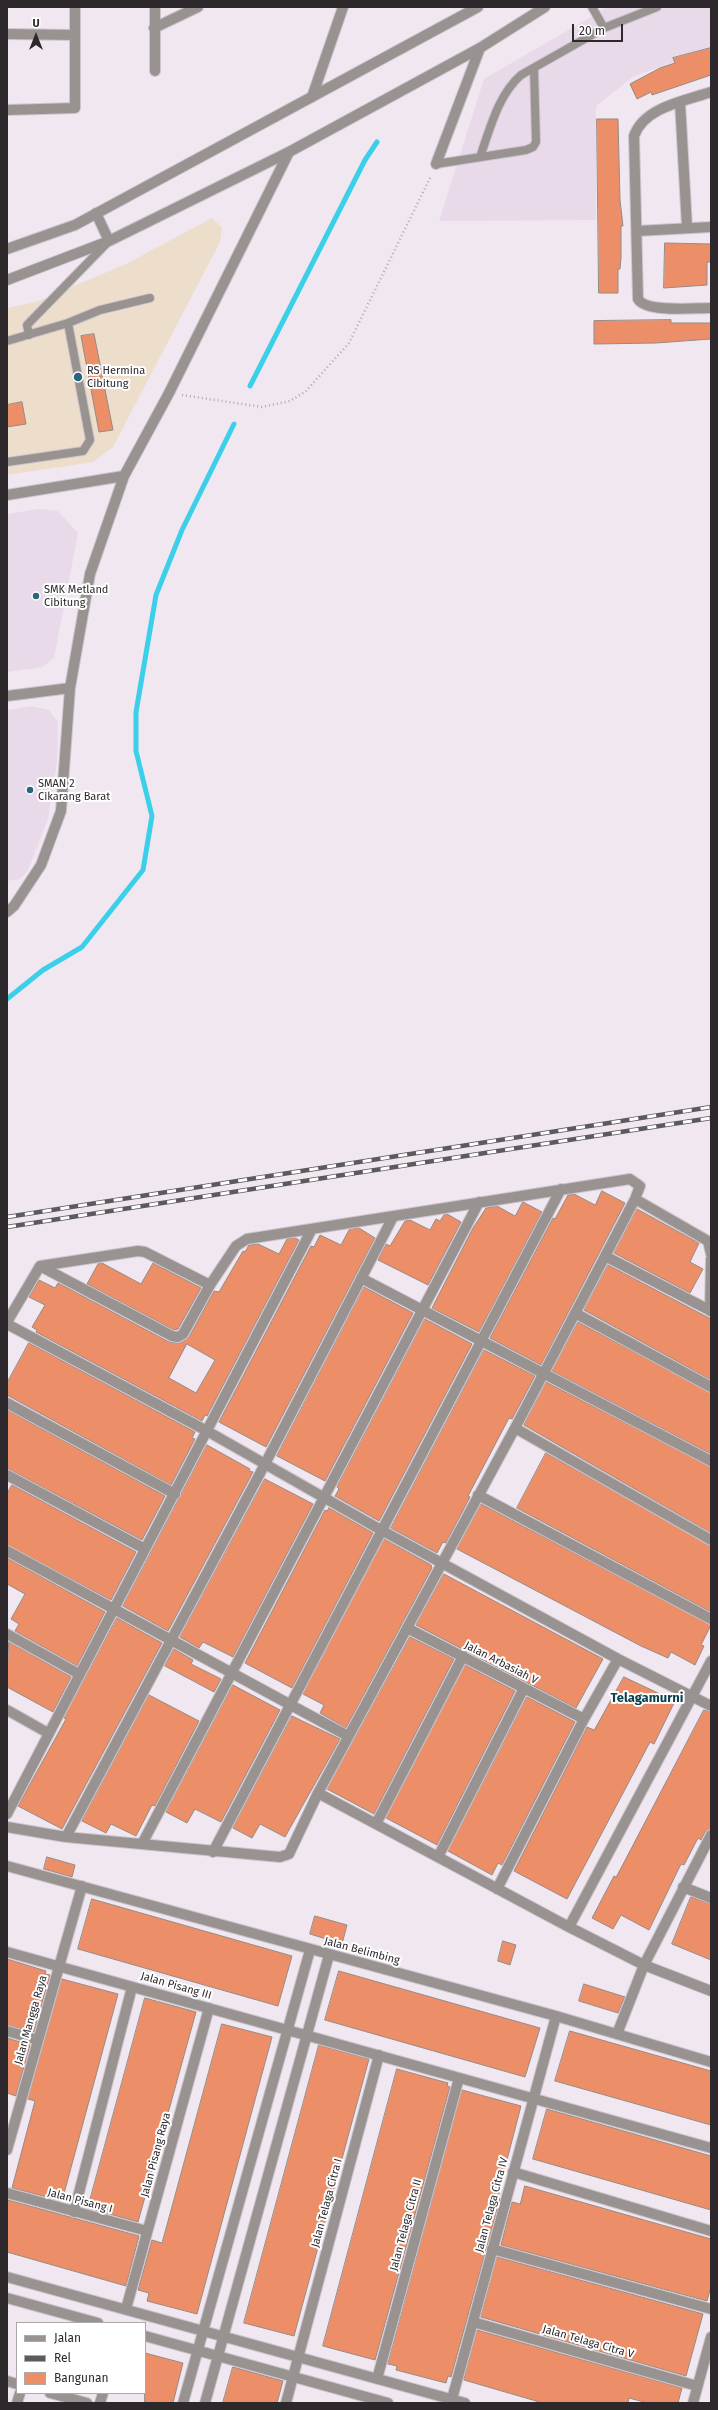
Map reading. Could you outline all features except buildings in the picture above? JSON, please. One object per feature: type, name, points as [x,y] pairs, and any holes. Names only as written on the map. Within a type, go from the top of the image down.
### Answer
[{"type":"street","points":[[7,110],[75,108],[75,7]]},
{"type":"street","points":[[155,7],[155,71]]},
{"type":"street","points":[[154,28],[198,7]]},
{"type":"street","points":[[312,97],[343,7]]},
{"type":"street","points":[[7,249],[75,225],[379,61],[420,37],[478,7]]},
{"type":"street","points":[[7,280],[109,241],[289,152],[480,48],[545,7]]},
{"type":"street","points":[[7,34],[75,35]]},
{"type":"street","points":[[436,164],[480,48]]},
{"type":"street","points":[[711,92],[680,102],[646,117],[636,130],[634,136],[637,231],[636,294],[640,304],[651,308],[711,308]]},
{"type":"street","points":[[680,102],[687,227]]},
{"type":"street","points":[[7,912],[14,906],[41,865],[61,811],[70,688],[90,574],[124,476],[169,393],[289,152]]},
{"type":"street","points":[[96,213],[109,241]]},
{"type":"street","points":[[637,231],[687,227],[711,227]]},
{"type":"street","points":[[7,495],[124,476]]},
{"type":"street","points":[[7,696],[70,688]]},
{"type":"street","points":[[7,1827],[66,1837],[213,1852],[285,1857],[289,1854],[318,1793],[515,1428],[635,1199],[640,1186],[630,1179],[241,1241],[210,1285],[183,1334],[178,1337],[172,1336],[40,1266]]},
{"type":"street","points":[[213,1852],[561,1189]]},
{"type":"street","points":[[635,1199],[708,1241],[711,1254]]},
{"type":"street","points":[[142,1844],[479,1202]]},
{"type":"street","points":[[66,1837],[265,1464],[393,1216]]},
{"type":"street","points":[[7,1814],[312,1229]]},
{"type":"street","points":[[40,1266],[138,1251],[145,1252],[210,1285]]},
{"type":"street","points":[[605,1256],[710,1311],[711,1259]]},
{"type":"street","points":[[40,1266],[7,1323],[207,1431],[381,1530],[618,1659],[711,1706]]},
{"type":"street","points":[[361,1278],[544,1372],[711,1461]]},
{"type":"street","points":[[575,1313],[711,1387]]},
{"type":"street","points":[[7,1403],[175,1494]]},
{"type":"street","points":[[515,1428],[711,1540]]},
{"type":"street","points":[[7,1475],[145,1549]]},
{"type":"street","points":[[478,1495],[711,1619]]},
{"type":"street","points":[[7,1551],[114,1607],[348,1736]]},
{"type":"street","name":"Jalan Arbasiah V","points":[[407,1628],[584,1719]]},
{"type":"street","points":[[7,1634],[79,1674]]},
{"type":"street","points":[[376,1824],[463,1656]]},
{"type":"street","points":[[497,1889],[584,1719],[618,1659]]},
{"type":"street","points":[[569,1927],[711,1661]]},
{"type":"street","points":[[438,1857],[524,1688]]},
{"type":"street","points":[[7,1710],[48,1733]]},
{"type":"street","points":[[318,1793],[569,1927],[644,1965],[711,1991]]},
{"type":"street","points":[[617,2034],[644,1965],[711,1835]]},
{"type":"street","name":"Jalan Belimbing","points":[[7,1866],[556,2016],[711,2062]]},
{"type":"street","name":"Jalan Mangga Raya","points":[[7,2150],[12,2115],[38,2040],[82,1886]]},
{"type":"street","points":[[683,1887],[711,1898]]},
{"type":"street","points":[[183,2403],[310,1950]]},
{"type":"street","name":"Jalan Pisang III","points":[[7,1952],[711,2148]]},
{"type":"street","points":[[206,2403],[329,1955]]},
{"type":"street","points":[[74,2212],[132,1987]]},
{"type":"street","name":"Jalan Pisang Raya","points":[[126,2309],[209,2008]]},
{"type":"street","name":"Jalan Telaga Citra IV","points":[[452,2399],[556,2016]]},
{"type":"street","points":[[7,2031],[38,2040]]},
{"type":"street","name":"Jalan Telaga Citra I","points":[[286,2403],[379,2055]]},
{"type":"street","name":"Jalan Telaga Citra II","points":[[377,2379],[459,2078]]},
{"type":"street","points":[[513,2172],[711,2231]]},
{"type":"street","name":"Jalan Pisang I","points":[[7,2194],[147,2231]]},
{"type":"street","points":[[492,2249],[711,2309]]},
{"type":"street","points":[[7,2277],[465,2403]]},
{"type":"street","points":[[7,2298],[94,2322]]},
{"type":"street","name":"Jalan Telaga Citra V","points":[[473,2322],[697,2386]]},
{"type":"street","points":[[146,2336],[388,2403]]},
{"type":"street","points":[[693,2403],[711,2337]]},
{"type":"street","points":[[54,2394],[86,2403]]},
{"type":"lane","points":[[592,7],[604,28]]},
{"type":"lane","points":[[480,157],[499,106],[511,84],[534,68],[604,28],[657,7]]},
{"type":"lane","points":[[436,164],[526,150],[534,145],[534,68]]},
{"type":"lane","points":[[29,335],[27,325],[109,241]]},
{"type":"lane","points":[[7,341],[68,323],[100,310],[150,298]]},
{"type":"lane","points":[[7,462],[83,451],[90,440],[68,323]]},
{"type":"path","points":[[169,393],[262,407],[290,401],[306,391],[349,342],[436,164]]},
{"type":"shaded area","points":[[608,7],[711,7],[711,50],[634,76],[596,106],[596,220],[439,221],[484,79]]},
{"type":"shaded area","name":"RS Hermina Cibitung","points":[[212,218],[222,228],[220,242],[113,447],[93,462],[7,475],[7,308],[36,302],[126,264]]},
{"type":"shaded area","name":"SMK Metland Cibitung","points":[[39,509],[58,511],[78,533],[54,658],[43,667],[7,672],[7,514]]},
{"type":"shaded area","name":"SMAN 2 Cikarang Barat","points":[[31,706],[49,710],[58,722],[57,762],[48,819],[28,870],[20,879],[7,881],[7,710]]},
{"type":"waterway","points":[[250,386],[365,160],[377,142]]},
{"type":"waterway","points":[[7,999],[43,970],[82,947],[143,870],[152,816],[136,751],[136,712],[156,595],[182,530],[234,424]]},
{"type":"railway","points":[[7,1217],[711,1107]]},
{"type":"railway","points":[[7,1227],[711,1118]]},
{"type":"place","name":"RS Hermina Cibitung","points":[[78,377]]},
{"type":"place","name":"SMK Metland Cibitung","points":[[36,596]]},
{"type":"place","name":"SMAN 2 Cikarang Barat","points":[[30,790]]},
{"type":"district","name":"Telagamurni","points":[[647,1698]]}]
